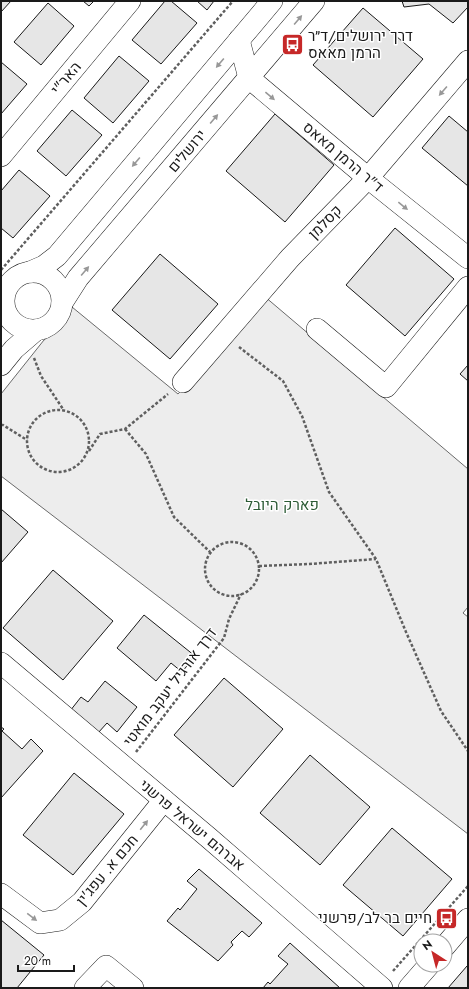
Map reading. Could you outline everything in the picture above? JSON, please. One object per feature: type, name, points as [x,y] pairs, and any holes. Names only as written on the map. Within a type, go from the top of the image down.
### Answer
[{"type":"street","name":"האר\"י","points":[[1,156],[130,1]]},
{"type":"street","name":"ירושלים","points":[[30,272],[44,266],[57,256],[272,1]]},
{"type":"street","name":"ירושלים","points":[[62,303],[78,278],[314,1]]},
{"type":"street","points":[[239,40],[249,78]]},
{"type":"street","name":"קסלמן","points":[[182,382],[290,258],[368,178],[468,61]]},
{"type":"street","name":"ד\"ר הרמן מאאס","points":[[249,78],[368,178],[468,258]]},
{"type":"street","points":[[1,366],[31,333],[46,327],[53,322],[58,315],[62,303],[58,286],[46,275],[38,272],[30,272],[20,275],[12,280],[3,291],[5,309],[9,318],[31,333]]},
{"type":"street","points":[[317,329],[386,387],[468,287]]},
{"type":"street","name":"אברהם ישראל פרשני","points":[[1,663],[164,800],[381,987]]},
{"type":"street","name":"חכם א. עפג'ין","points":[[1,894],[40,923],[60,920],[82,902],[164,800]]},
{"type":"street","points":[[453,937],[468,919]]},
{"type":"street","points":[[85,988],[106,966],[133,988]]},
{"type":"street","points":[[409,988],[422,973]]},
{"type":"path","points":[[3,291],[233,1]]},
{"type":"path","points":[[31,333],[41,376],[62,409]]},
{"type":"path","points":[[224,335],[283,380],[302,416],[329,492],[376,558],[406,632],[441,711],[468,751]]},
{"type":"path","points":[[87,453],[90,443],[88,429],[82,420],[73,413],[62,409],[54,410],[39,416],[30,429],[27,440],[28,448],[32,458],[39,466],[49,471],[60,472],[71,470],[81,462],[100,434],[125,429],[182,382]]},
{"type":"path","points":[[1,425],[27,440]]},
{"type":"path","points":[[125,429],[146,454],[174,517],[210,552]]},
{"type":"path","points":[[225,542],[243,544],[251,549],[259,566],[255,583],[249,590],[232,596],[216,591],[206,577],[206,560],[210,552],[216,546],[225,542]]},
{"type":"path","points":[[259,566],[309,564],[376,558]]},
{"type":"path","name":"דרך אורגיל יעקב מואטי","points":[[124,767],[224,638],[229,620],[241,594]]},
{"type":"path","points":[[381,987],[468,886]]},
{"type":"green space","name":"פארק היובל","points":[[264,296],[468,469],[468,607],[463,613],[468,617],[468,834],[1,476],[1,394],[44,340],[59,329],[72,307],[178,394]]},
{"type":"building","points":[[1,1],[11,1],[1,12]]},
{"type":"building","points":[[83,1],[94,1],[89,6]]},
{"type":"building","points":[[165,1],[171,1],[197,23],[161,64],[132,40]]},
{"type":"building","points":[[197,1],[214,1],[207,10]]},
{"type":"building","points":[[402,1],[468,1],[468,7],[453,23],[429,4],[404,7]]},
{"type":"building","points":[[48,3],[74,26],[41,65],[14,42]]},
{"type":"building","points":[[363,8],[423,59],[373,117],[313,65]]},
{"type":"building","points":[[119,56],[149,81],[113,123],[84,98]]},
{"type":"building","points":[[1,62],[27,84],[1,114]]},
{"type":"building","points":[[72,110],[102,135],[66,176],[37,151]]},
{"type":"building","points":[[275,114],[334,165],[285,222],[226,171]]},
{"type":"building","points":[[449,116],[468,132],[468,186],[422,148]]},
{"type":"building","points":[[19,170],[50,196],[13,238],[1,228],[1,191]]},
{"type":"building","points":[[395,228],[454,279],[405,336],[346,285]]},
{"type":"building","points":[[160,254],[218,304],[170,359],[112,310]]},
{"type":"building","points":[[468,365],[468,381],[460,374]]},
{"type":"building","points":[[1,509],[28,532],[1,563]]},
{"type":"building","points":[[53,570],[113,621],[63,680],[3,628]]},
{"type":"building","points":[[144,615],[195,656],[182,672],[171,663],[156,681],[117,648]]},
{"type":"building","points":[[224,678],[283,729],[233,787],[174,735]]},
{"type":"building","points":[[105,681],[137,707],[117,732],[107,723],[98,733],[70,711],[81,697],[88,702]]},
{"type":"building","points":[[1,727],[4,729],[2,731],[22,749],[31,739],[43,751],[1,798]]},
{"type":"building","points":[[310,755],[370,807],[320,865],[260,813]]},
{"type":"building","points":[[74,773],[124,814],[73,875],[23,835]]},
{"type":"building","points":[[392,828],[452,879],[403,936],[343,885]]},
{"type":"building","points":[[199,869],[262,923],[249,937],[242,931],[231,942],[233,945],[218,961],[167,921],[178,908],[180,910],[197,889],[187,881]]},
{"type":"building","points":[[1,920],[44,955],[17,988],[1,988]]},
{"type":"building","points":[[290,943],[340,988],[263,988],[268,982],[270,984],[288,964],[278,956]]},
{"type":"building","points":[[468,965],[468,988],[448,988],[467,966]]},
{"type":"place","name":"דרך ירושלים/ד״ר הרמן מאאס","points":[[292,45]]},
{"type":"place","name":"חיים בר לב/פרשני","points":[[447,918]]}]
